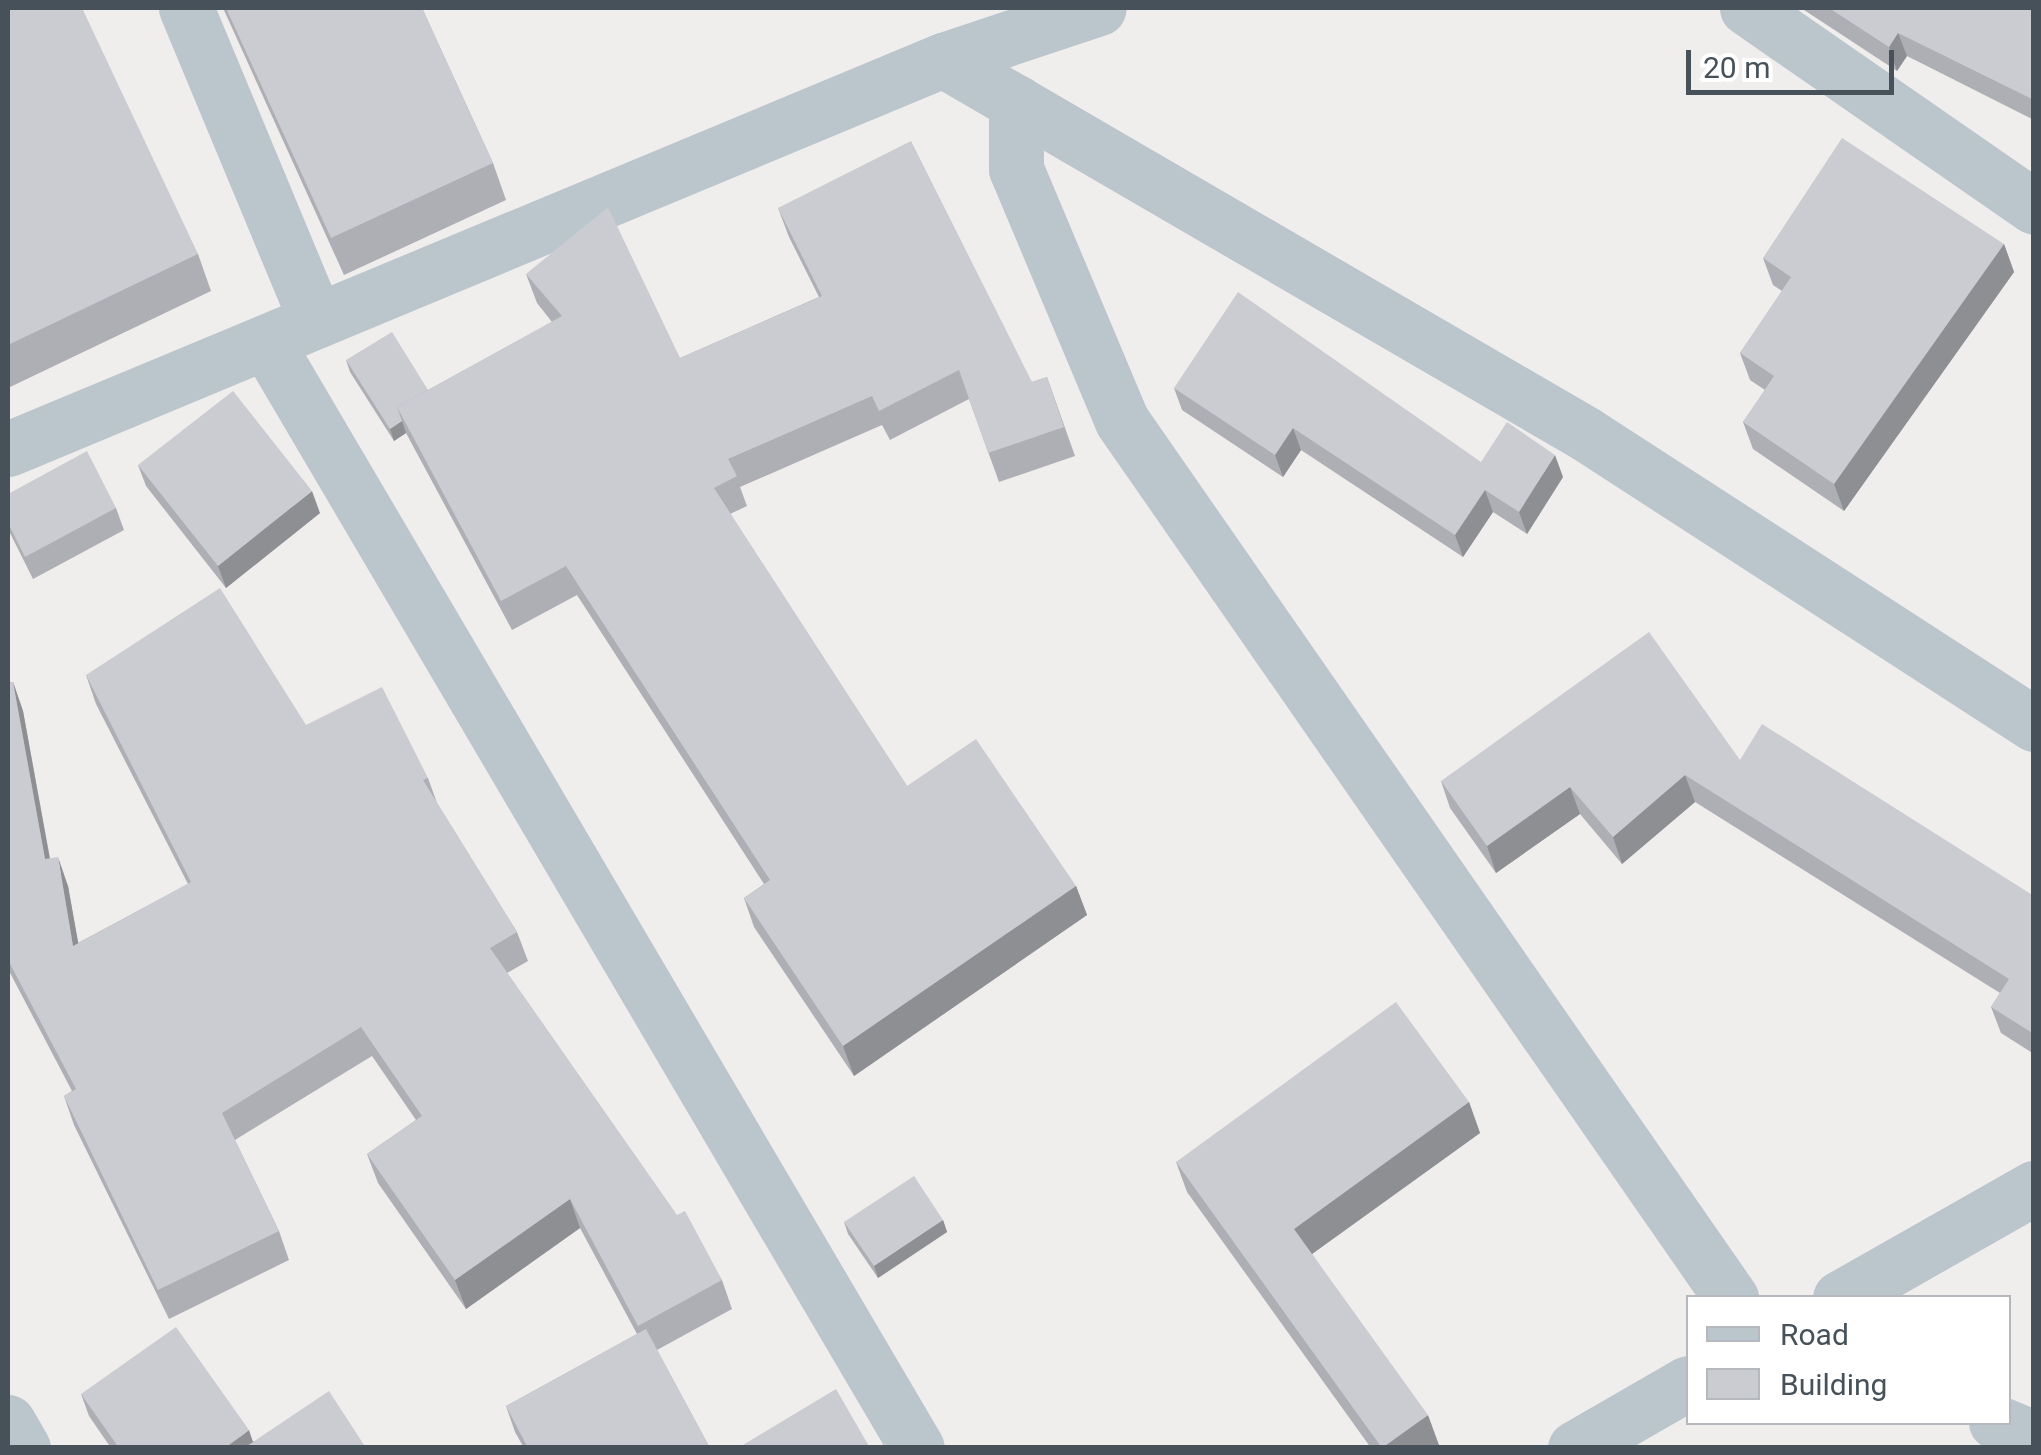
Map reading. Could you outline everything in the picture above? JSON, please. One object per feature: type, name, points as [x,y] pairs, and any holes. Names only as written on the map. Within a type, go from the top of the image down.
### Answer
[{"type":"street","points":[[186,8],[316,321]]},
{"type":"street","points":[[8,449],[943,60],[1099,8]]},
{"type":"street","points":[[1747,8],[2034,207]]},
{"type":"street","points":[[943,60],[1586,434],[2034,724]]},
{"type":"street","points":[[1016,102],[1016,169],[1122,421],[1729,1295]]},
{"type":"street","points":[[266,342],[918,1448]]},
{"type":"street","points":[[1845,1295],[2034,1188]]},
{"type":"street","points":[[1575,1448],[1686,1384]]},
{"type":"street","points":[[8,1422],[24,1448]]},
{"type":"street","points":[[2003,1425],[2034,1438]]},
{"type":"building","points":[[8,8],[82,8],[198,254],[8,345]]},
{"type":"building","points":[[226,8],[422,8],[493,163],[331,238]]},
{"type":"building","points":[[1829,8],[2034,8],[2034,100],[1898,33],[1889,47]]},
{"type":"building","points":[[1842,138],[2004,244],[1834,484],[1743,422],[1774,376],[1740,353],[1791,277],[1763,258]]},
{"type":"building","points":[[911,141],[1032,382],[1047,377],[1064,427],[988,453],[959,370],[879,411],[872,396],[728,459],[737,476],[714,488],[907,786],[976,739],[1076,886],[843,1046],[744,898],[770,880],[566,566],[501,601],[397,407],[562,316],[526,274],[608,207],[680,358],[822,296],[778,208]]},
{"type":"building","points":[[1238,292],[1481,462],[1507,422],[1555,455],[1519,512],[1485,490],[1455,535],[1293,428],[1275,455],[1174,388]]},
{"type":"building","points":[[392,332],[428,390],[397,407],[402,421],[390,429],[346,360]]},
{"type":"building","points":[[233,391],[312,491],[218,566],[138,465]]},
{"type":"building","points":[[87,451],[116,508],[25,557],[8,523],[8,494]]},
{"type":"building","points":[[220,588],[306,725],[382,687],[428,778],[423,780],[517,932],[490,948],[677,1215],[685,1211],[722,1280],[638,1326],[570,1199],[455,1280],[367,1154],[422,1116],[361,1027],[222,1113],[279,1231],[158,1290],[64,1096],[76,1089],[8,960],[8,683],[13,682],[45,859],[58,857],[73,946],[191,882],[86,675]]},
{"type":"building","points":[[1649,632],[1740,760],[1762,724],[2034,896],[2034,1034],[1991,1007],[2009,979],[1685,775],[1613,837],[1570,787],[1487,846],[1441,781]]},
{"type":"building","points":[[1396,1002],[1469,1102],[1294,1229],[1428,1415],[1382,1448],[1176,1162]]},
{"type":"building","points":[[914,1176],[943,1220],[874,1266],[844,1222]]},
{"type":"building","points":[[176,1327],[249,1430],[225,1448],[119,1448],[81,1394]]},
{"type":"building","points":[[646,1329],[710,1448],[528,1448],[506,1406]]},
{"type":"building","points":[[836,1389],[870,1448],[738,1448]]},
{"type":"building","points":[[329,1391],[366,1448],[244,1448]]}]
